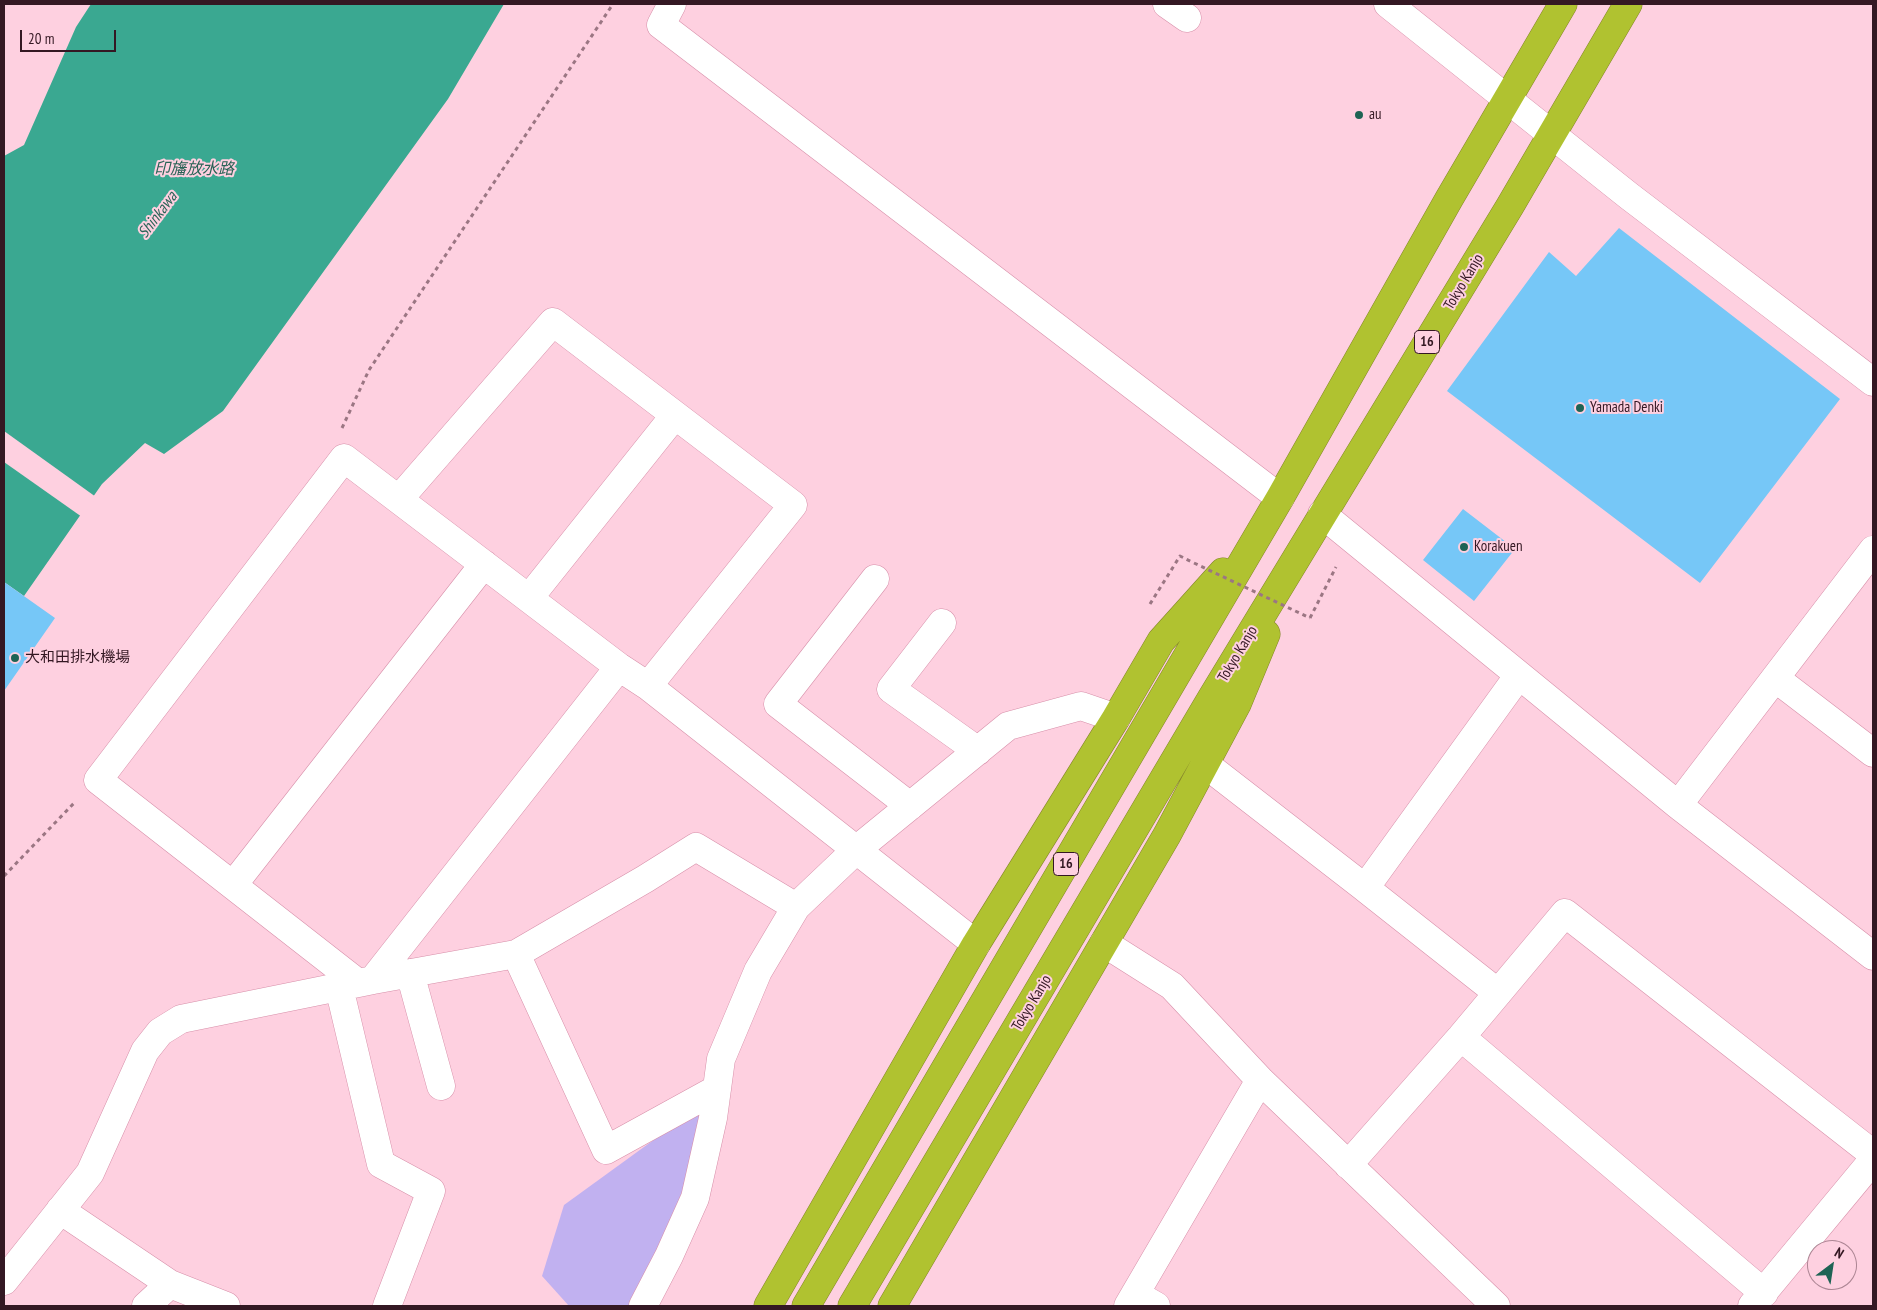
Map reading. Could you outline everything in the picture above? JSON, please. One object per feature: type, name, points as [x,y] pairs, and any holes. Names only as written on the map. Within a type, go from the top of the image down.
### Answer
[{"type":"highway","name":"16","points":[[806,1306],[1280,498],[1507,98],[1563,4]]},
{"type":"highway","name":"Tokyo Kanjo","points":[[852,1306],[1211,699],[1552,134],[1628,4]]},
{"type":"highway","name":"16","points":[[768,1306],[976,944],[1116,718],[1161,641],[1261,530]]},
{"type":"highway","name":"16","points":[[892,1306],[1167,835],[1237,704],[1302,550]]},
{"type":"street","points":[[672,4],[661,25],[1280,498]]},
{"type":"street","points":[[1388,4],[1629,196],[1873,382]]},
{"type":"street","points":[[399,499],[553,322],[793,505],[648,686]]},
{"type":"street","points":[[529,598],[674,414]]},
{"type":"street","points":[[387,1306],[432,1191],[381,1164],[357,983],[98,780],[344,458],[619,667],[648,686],[976,944]]},
{"type":"street","points":[[1322,514],[1678,805],[1873,956]]},
{"type":"street","points":[[1678,805],[1873,550]]},
{"type":"street","points":[[233,885],[484,564]]},
{"type":"street","points":[[875,579],[778,704],[910,806]]},
{"type":"street","points":[[942,623],[890,689],[978,751]]},
{"type":"street","points":[[357,983],[619,667]]},
{"type":"street","points":[[1365,888],[1519,675]]},
{"type":"street","points":[[1775,678],[1873,752]]},
{"type":"street","points":[[643,1306],[669,1256],[694,1198],[713,1118],[721,1059],[758,971],[796,907],[856,850],[1008,726],[1082,706],[1116,718]]},
{"type":"street","points":[[1205,764],[1498,993]]},
{"type":"street","points":[[4,1281],[90,1173],[145,1051],[160,1032],[181,1019],[357,983],[516,954],[696,847],[796,907]]},
{"type":"street","points":[[1348,1164],[1461,1037],[1565,913],[1873,1154]]},
{"type":"street","points":[[1104,943],[1172,986],[1260,1080],[1496,1306]]},
{"type":"street","points":[[516,954],[606,1150],[717,1089]]},
{"type":"street","points":[[410,973],[441,1086]]},
{"type":"street","points":[[1461,1037],[1758,1300],[1873,1160]]},
{"type":"street","points":[[1140,1302],[1260,1080]]},
{"type":"street","points":[[60,1210],[170,1284],[226,1306]]},
{"type":"street","points":[[146,1306],[170,1284]]},
{"type":"path","points":[[341,430],[368,370],[613,4]]},
{"type":"path","points":[[1150,604],[1180,556],[1310,618],[1336,567]]},
{"type":"path","points":[[4,876],[77,799]]},
{"type":"shaded area","points":[[695,1110],[702,1112],[689,1170],[678,1205],[631,1306],[569,1306],[542,1276],[564,1205]]},
{"type":"water","name":"印旛放水路","points":[[91,4],[504,4],[448,99],[223,411],[164,454],[145,443],[102,484],[24,596],[4,582],[4,156],[24,145],[76,27]]},
{"type":"pier","points":[[4,431],[96,497],[82,517],[4,462]]},
{"type":"building","points":[[1619,228],[1840,399],[1700,583],[1447,391],[1549,252],[1576,276]]},
{"type":"building","points":[[1463,509],[1515,549],[1474,601],[1423,560]]},
{"type":"building","name":"大和田排水機場","points":[[4,582],[55,618],[4,691]]},
{"type":"place","name":"au","points":[[1359,115]]},
{"type":"place","name":"Yamada Denki","points":[[1580,408]]},
{"type":"place","name":"Korakuen","points":[[1464,547]]},
{"type":"place","name":"大和田排水機場","points":[[15,658]]},
{"type":"water label","name":"Shinkawa","points":[[158,215]]}]
